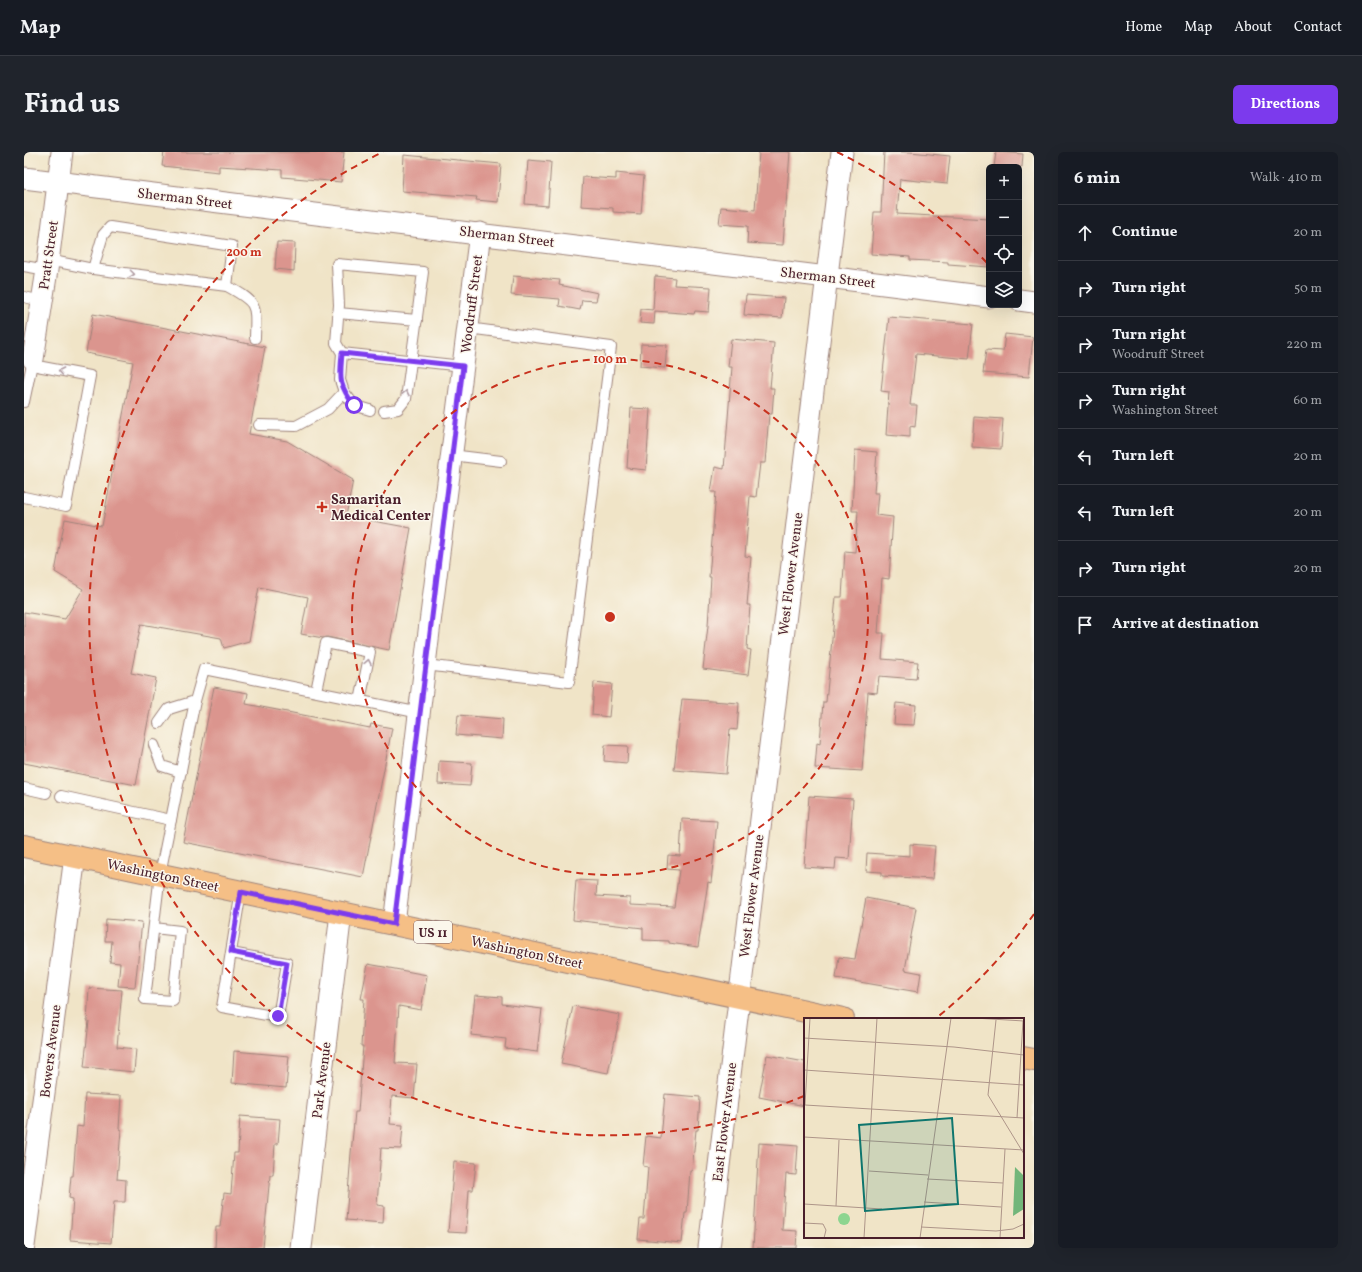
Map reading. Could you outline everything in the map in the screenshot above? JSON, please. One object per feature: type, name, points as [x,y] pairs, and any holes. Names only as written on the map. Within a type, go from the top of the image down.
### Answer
[{"type":"main road","name":"Washington Street","points":[[24,846],[838,1018]]},
{"type":"main road","points":[[1024,1058],[1034,1060]]},
{"type":"street","name":"Pratt Street","points":[[30,360],[33,299],[48,265],[62,152]]},
{"type":"street","name":"West Flower Avenue","points":[[739,996],[842,152]]},
{"type":"street","name":"Sherman Street","points":[[24,178],[480,233],[986,297]]},
{"type":"street","name":"Woodruff Street","points":[[394,924],[451,455],[480,233]]},
{"type":"street","points":[[1022,300],[1034,302]]},
{"type":"street","name":"Bowers Avenue","points":[[24,1246],[75,856]]},
{"type":"street","name":"Park Avenue","points":[[301,1248],[341,913]]},
{"type":"street","name":"East Flower Avenue","points":[[709,1248],[739,996]]},
{"type":"lane","points":[[93,269],[103,235],[110,227],[232,246],[227,286]]},
{"type":"lane","points":[[370,410],[354,405],[344,392],[340,380],[342,353],[336,343],[338,313],[337,264],[423,272],[406,399],[398,410],[384,411]]},
{"type":"lane","points":[[24,266],[48,265],[93,269],[227,286],[247,297],[256,309],[256,338]]},
{"type":"lane","points":[[338,313],[417,320]]},
{"type":"lane","points":[[425,665],[569,682],[611,347],[468,328]]},
{"type":"lane","points":[[342,353],[463,366]]},
{"type":"lane","points":[[24,402],[30,360],[90,376],[66,506],[24,497]]},
{"type":"lane","points":[[259,425],[296,426],[328,409],[344,392]]},
{"type":"lane","points":[[451,455],[501,461]]},
{"type":"lane","points":[[316,692],[326,643],[370,652],[360,701]]},
{"type":"lane","points":[[154,928],[180,931],[173,1001],[145,999],[160,874],[195,701],[204,669],[420,713]]},
{"type":"lane","points":[[160,723],[169,709],[195,701]]},
{"type":"lane","points":[[154,745],[162,766],[181,772]]},
{"type":"lane","points":[[24,788],[46,793]]},
{"type":"lane","points":[[61,796],[171,820]]},
{"type":"lane","points":[[231,952],[287,963],[278,1016],[222,1007],[231,952],[241,892]]},
{"type":"building","points":[[164,152],[344,152],[341,182],[282,177],[282,170],[219,166],[219,172],[162,166]]},
{"type":"building","points":[[759,152],[790,152],[783,245],[747,243],[748,226],[719,224],[721,207],[755,210]]},
{"type":"building","points":[[884,152],[910,152],[950,156],[947,184],[900,179],[897,214],[986,219],[986,267],[948,264],[948,262],[910,260],[910,257],[871,254],[874,212],[881,212]]},
{"type":"building","points":[[996,152],[1023,154],[1022,167],[1022,164],[994,164]]},
{"type":"building","points":[[404,155],[501,164],[498,202],[476,200],[477,197],[402,191]]},
{"type":"building","points":[[528,160],[551,162],[548,206],[525,204]]},
{"type":"building","points":[[616,173],[644,176],[641,214],[613,212],[613,208],[581,206],[583,177],[616,179]]},
{"type":"building","points":[[277,242],[295,243],[294,271],[275,269]]},
{"type":"building","points":[[513,276],[560,280],[559,285],[598,293],[596,301],[582,300],[580,310],[559,306],[560,299],[511,295]]},
{"type":"building","points":[[655,276],[675,278],[674,285],[711,287],[709,312],[695,311],[694,314],[655,311],[654,324],[640,323],[641,309],[653,310]]},
{"type":"building","points":[[746,295],[784,298],[782,318],[744,315]]},
{"type":"building","points":[[93,314],[265,347],[249,434],[287,441],[353,480],[346,516],[411,528],[389,650],[327,637],[323,638],[301,634],[308,597],[259,587],[249,641],[224,648],[221,638],[141,624],[131,673],[156,678],[136,785],[24,763],[24,612],[65,619],[83,589],[55,572],[65,519],[102,526],[133,362],[86,353]]},
{"type":"building","points":[[889,317],[973,324],[969,359],[916,354],[910,405],[917,405],[915,427],[910,426],[910,437],[886,435],[889,392],[881,391]]},
{"type":"building","points":[[1005,334],[1033,337],[1029,377],[983,373],[986,350],[1003,351]]},
{"type":"building","points":[[731,339],[774,343],[770,388],[774,388],[772,414],[769,414],[765,463],[760,463],[756,497],[750,496],[745,556],[751,557],[747,605],[750,605],[747,649],[751,650],[748,675],[703,669],[708,626],[711,577],[709,577],[716,492],[711,492],[715,467],[724,469],[732,367],[728,367]]},
{"type":"building","points":[[641,344],[667,345],[665,368],[640,366]]},
{"type":"building","points":[[631,408],[650,409],[646,470],[627,468]]},
{"type":"building","points":[[974,417],[1003,419],[1001,449],[972,447]]},
{"type":"building","points":[[855,450],[877,452],[874,493],[878,493],[876,515],[893,517],[889,579],[882,578],[878,633],[884,633],[882,659],[918,662],[916,679],[879,676],[877,693],[868,692],[862,771],[815,768],[817,743],[820,744],[823,702],[826,702],[836,597],[842,597],[845,551],[855,552],[858,511],[852,511]]},
{"type":"building","points":[[594,682],[612,684],[609,717],[592,715]]},
{"type":"building","points":[[214,687],[248,693],[246,704],[370,728],[371,724],[392,728],[363,877],[183,842]]},
{"type":"building","points":[[682,699],[739,703],[737,730],[730,729],[726,774],[674,770]]},
{"type":"building","points":[[896,703],[916,705],[914,725],[894,724]]},
{"type":"building","points":[[458,715],[503,719],[502,739],[456,735]]},
{"type":"building","points":[[605,745],[628,746],[627,763],[604,761]]},
{"type":"building","points":[[439,761],[472,763],[470,786],[438,784]]},
{"type":"building","points":[[809,796],[853,799],[849,859],[836,858],[835,869],[804,867]]},
{"type":"building","points":[[682,819],[717,821],[711,883],[708,882],[698,947],[669,943],[669,941],[643,940],[643,928],[573,920],[576,880],[597,881],[596,896],[630,898],[630,905],[674,907],[679,870],[667,869],[668,855],[680,856]]},
{"type":"building","points":[[910,844],[935,846],[932,879],[882,876],[882,872],[866,871],[867,853],[910,856]]},
{"type":"building","points":[[866,898],[916,908],[905,970],[921,973],[918,992],[836,978],[839,957],[855,959]]},
{"type":"building","points":[[106,919],[142,922],[135,987],[118,986],[120,963],[110,962],[112,941],[105,941]]},
{"type":"building","points":[[368,964],[427,975],[421,1010],[399,1006],[395,1063],[417,1064],[414,1098],[392,1096],[390,1124],[403,1125],[401,1149],[381,1148],[377,1205],[384,1206],[383,1223],[346,1220],[355,1112],[358,1112],[363,1046],[361,1046],[364,999],[361,999]]},
{"type":"building","points":[[89,988],[122,990],[117,1047],[136,1049],[134,1072],[84,1067],[89,1021],[87,1021]]},
{"type":"building","points":[[475,995],[502,997],[502,1004],[542,1009],[537,1052],[505,1048],[506,1039],[471,1035]]},
{"type":"building","points":[[573,1006],[620,1015],[608,1073],[561,1064]]},
{"type":"building","points":[[234,1051],[289,1056],[286,1088],[232,1083]]},
{"type":"building","points":[[767,1055],[804,1062],[804,1106],[759,1097]]},
{"type":"building","points":[[85,1094],[121,1096],[119,1129],[121,1130],[117,1179],[126,1180],[125,1202],[114,1202],[111,1243],[70,1240],[73,1199],[69,1198],[71,1176],[73,1176],[77,1126],[83,1127]]},
{"type":"building","points":[[665,1094],[700,1097],[698,1130],[696,1130],[692,1171],[690,1171],[687,1213],[685,1213],[682,1243],[638,1239],[640,1219],[644,1219],[648,1167],[643,1166],[646,1136],[661,1138]]},
{"type":"building","points":[[240,1116],[280,1119],[278,1144],[275,1144],[273,1175],[270,1175],[263,1248],[215,1248],[216,1227],[220,1227],[224,1193],[231,1194],[234,1153],[238,1153]]},
{"type":"building","points":[[759,1143],[798,1146],[796,1175],[786,1174],[782,1230],[797,1231],[796,1248],[753,1248]]},
{"type":"building","points":[[454,1161],[476,1163],[473,1190],[469,1190],[466,1233],[448,1232]]},
{"type":"place","name":"Samaritan Medical Center","points":[[322,507]]},
{"type":"route","points":[[278,1016],[287,963],[231,952],[241,892],[394,924],[430,623],[463,366],[342,353],[340,380],[344,392],[354,405]]}]
